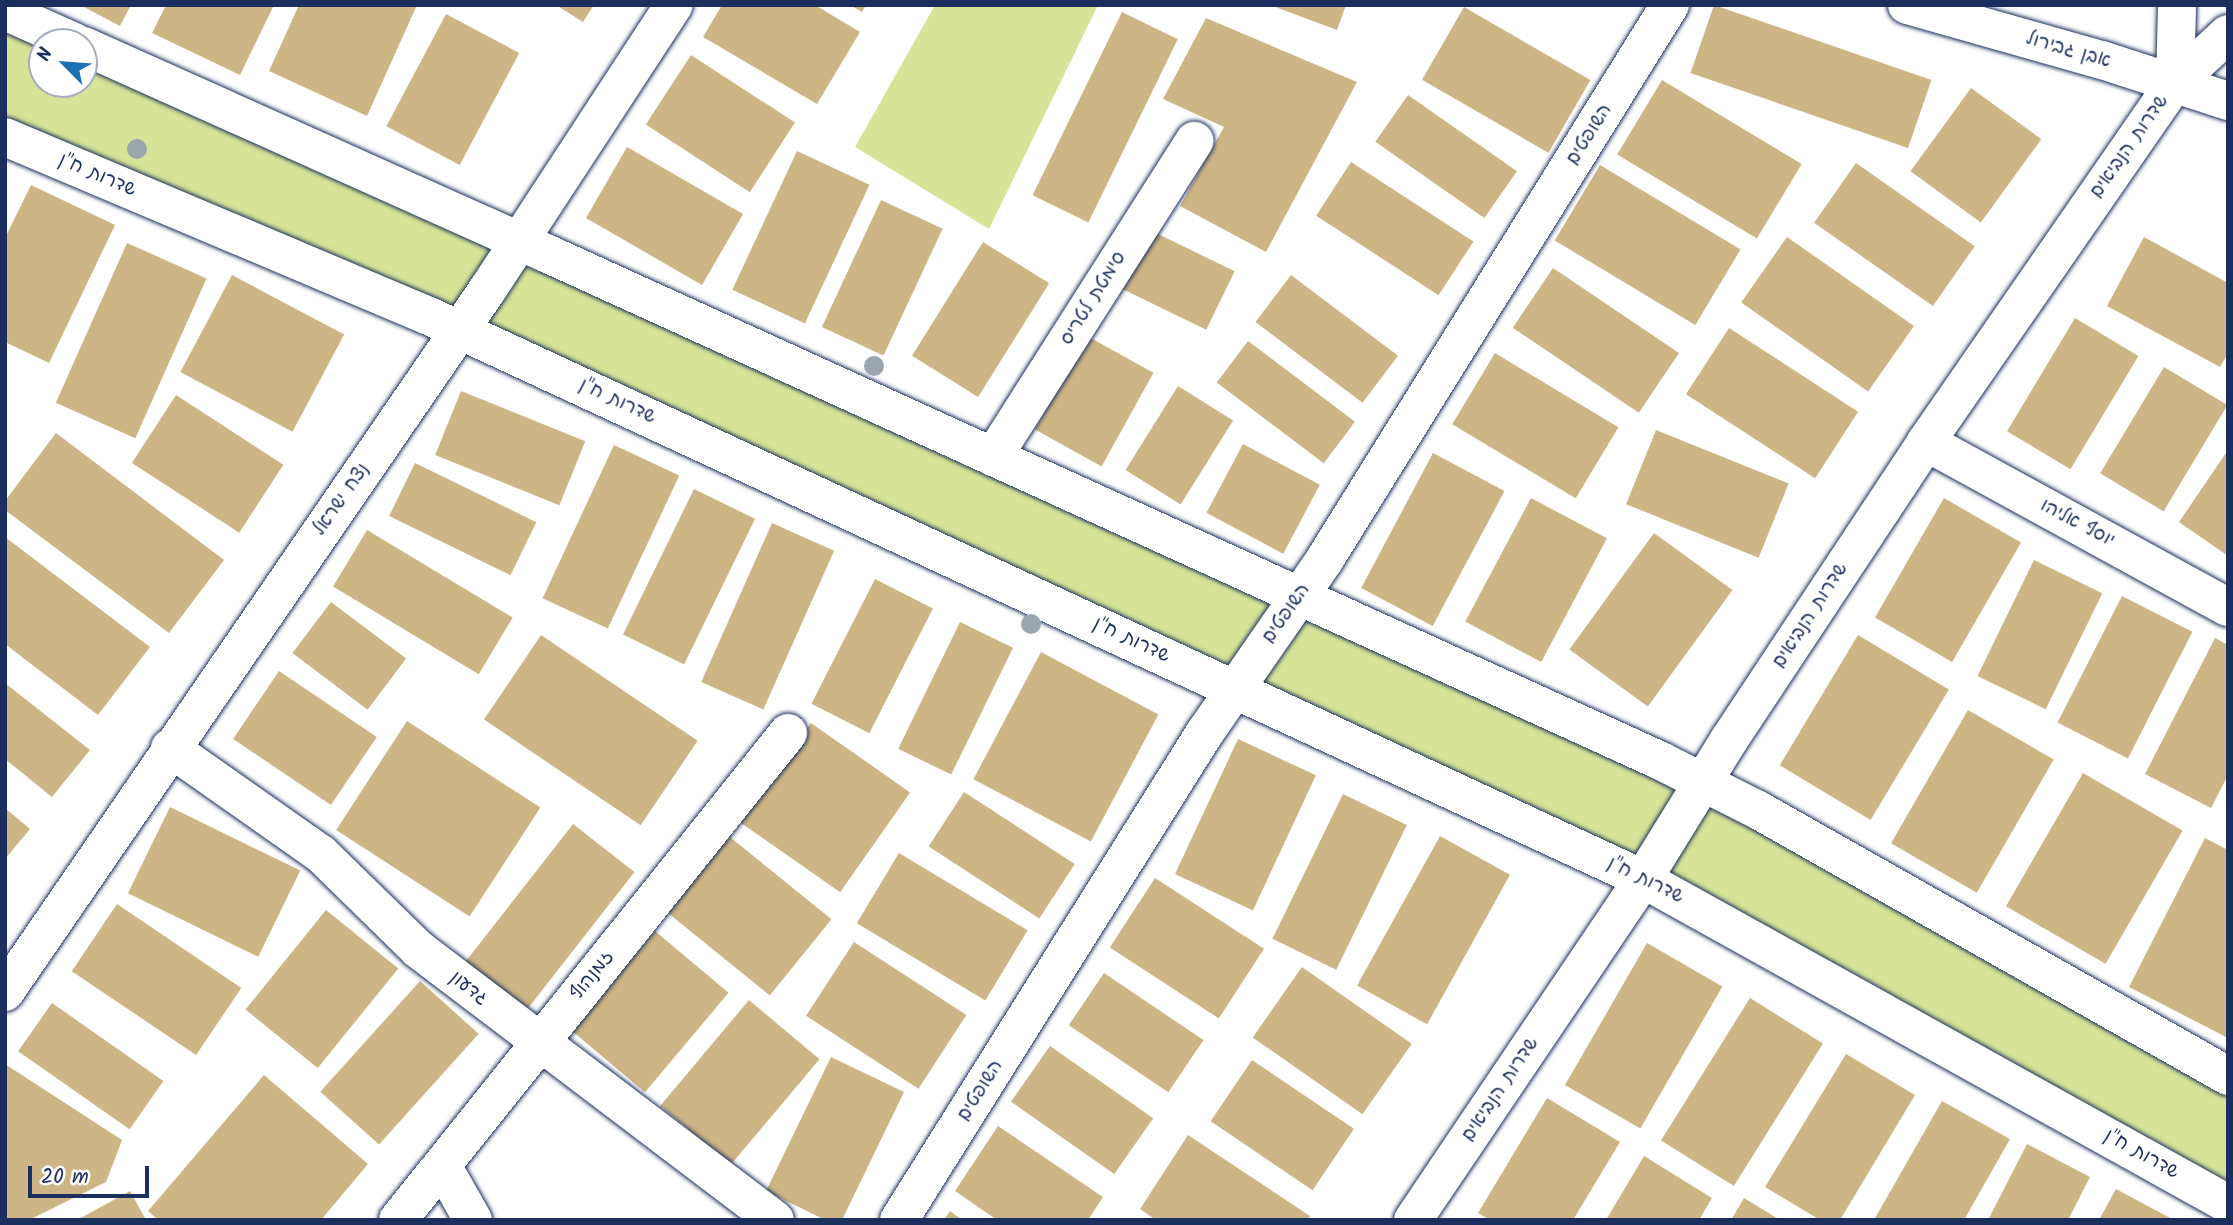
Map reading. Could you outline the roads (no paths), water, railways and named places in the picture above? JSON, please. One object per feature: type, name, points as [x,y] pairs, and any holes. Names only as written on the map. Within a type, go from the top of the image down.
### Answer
[{"type":"street","name":"נצח ישראל","points":[[5,992],[170,748],[460,330],[674,5]]},
{"type":"street","name":"השופטים","points":[[899,1220],[1235,689],[1300,597],[1490,297],[1670,5]]},
{"type":"street","name":"אבן גבירול","points":[[1907,5],[2228,101]]},
{"type":"street","name":"שדרות הנביאים","points":[[1415,1219],[1643,879],[1926,442],[2175,83],[2177,5]]},
{"type":"street","points":[[2186,5],[2228,19]]},
{"type":"street","points":[[5,11],[43,28]]},
{"type":"street","points":[[2175,83],[2228,34]]},
{"type":"street","points":[[98,53],[519,241],[1704,782],[2228,1076]]},
{"type":"street","name":"שדרות ח\"ן","points":[[5,137],[460,330],[1643,879],[2228,1204]]},
{"type":"street","name":"סימטת לטריס","points":[[993,457],[1195,141]]},
{"type":"street","name":"יוסף אליהו","points":[[1926,442],[2228,607]]},
{"type":"street","name":"זמנהוף","points":[[398,1220],[788,733]]},
{"type":"street","name":"גדעון","points":[[170,748],[321,854],[418,949],[539,1044],[775,1220]]},
{"type":"street","points":[[443,1167],[473,1220]]}]
